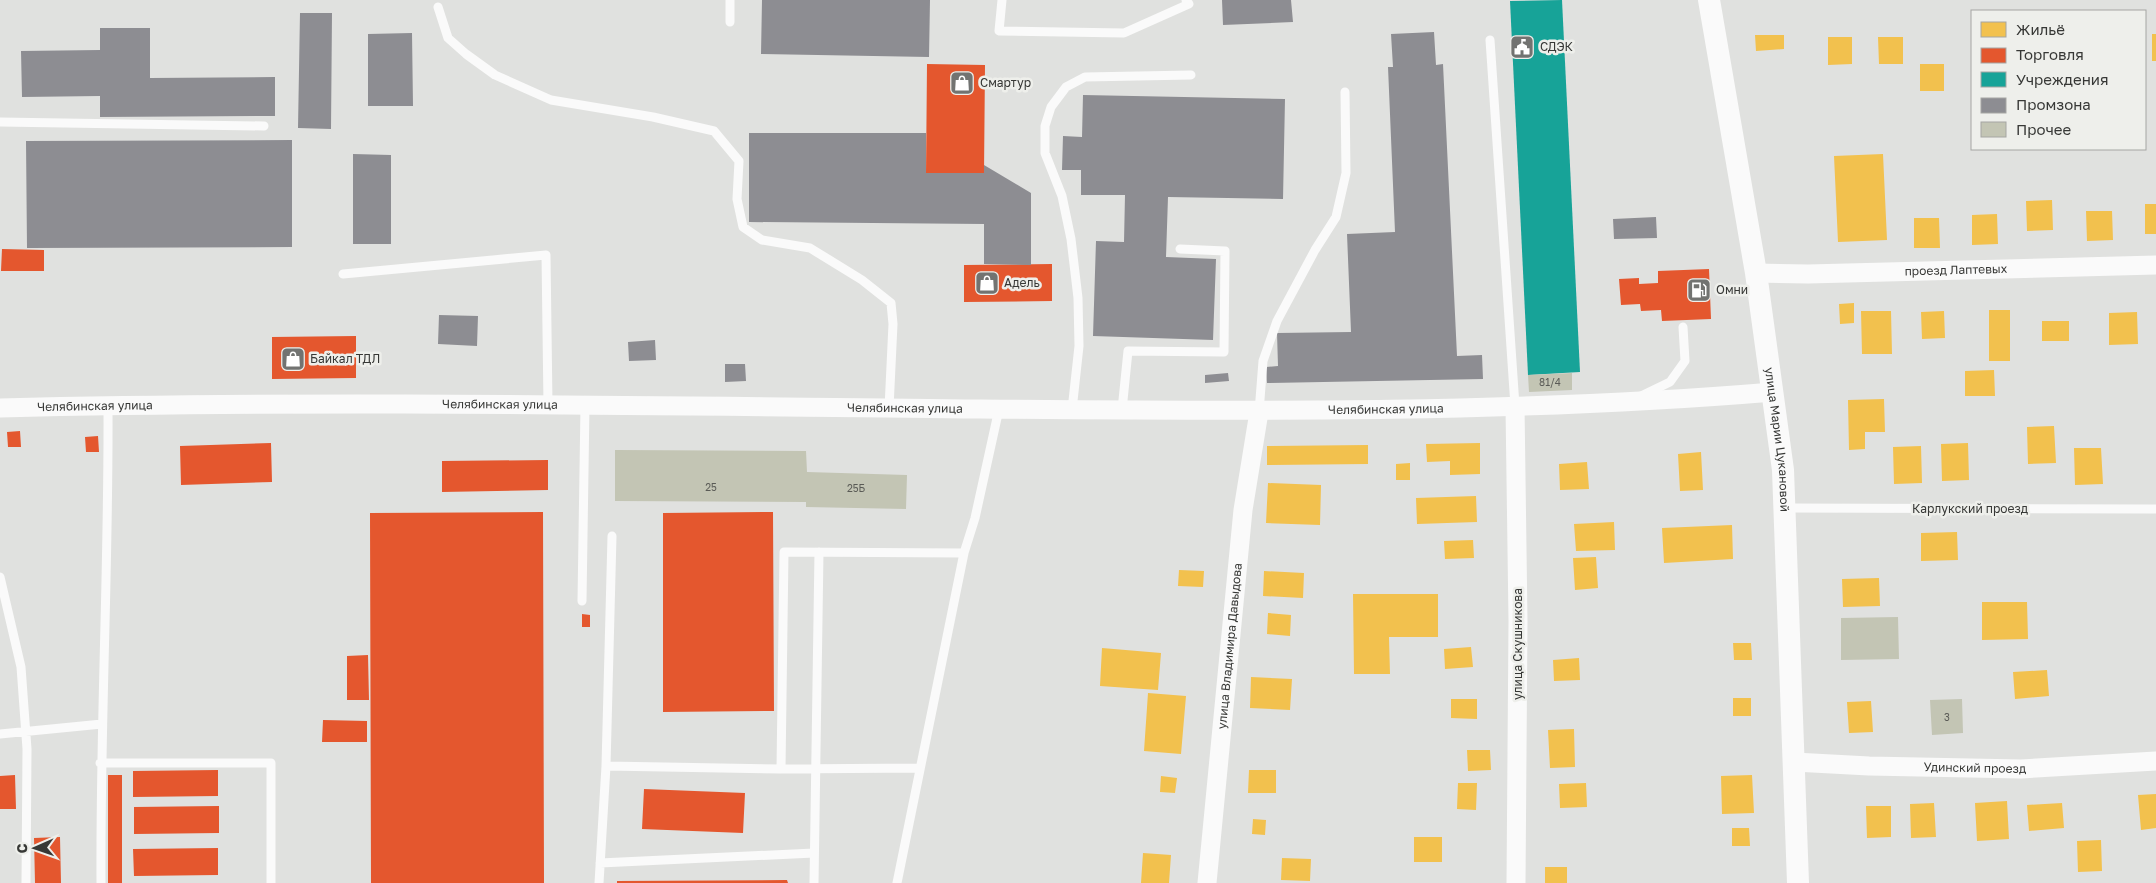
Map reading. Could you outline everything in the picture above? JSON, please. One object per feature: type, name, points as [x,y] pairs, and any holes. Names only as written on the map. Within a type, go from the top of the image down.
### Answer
[{"type":"street","name":"улица Марии Цукановой","points":[[1709,0],[1756,273],[1783,470],[1798,883]]},
{"type":"street","name":"проезд Лаптевых","points":[[1756,273],[1808,274],[2156,265]]},
{"type":"street","name":"Челябинская улица","points":[[0,408],[108,405],[585,405],[1259,412],[1515,406],[1773,392]]},
{"type":"street","name":"улица Скушникова","points":[[1515,406],[1518,621],[1516,883]]},
{"type":"street","name":"улица Владимира Давыдова","points":[[1208,883],[1243,510],[1259,412]]},
{"type":"street","name":"Удинский проезд","points":[[1794,762],[1869,766],[2020,769],[2156,761]]},
{"type":"lane","points":[[730,0],[730,22]]},
{"type":"lane","points":[[1002,0],[999,30],[1124,33],[1189,4],[1186,0]]},
{"type":"lane","points":[[438,7],[448,38],[495,75],[551,100],[652,117],[714,131],[740,161],[737,199],[743,227],[762,240],[810,248],[862,280],[891,303],[893,324],[888,408]]},
{"type":"lane","points":[[1490,40],[1515,406]]},
{"type":"lane","points":[[1072,410],[1078,346],[1078,298],[1071,239],[1062,196],[1045,153],[1044,126],[1051,107],[1066,87],[1085,77],[1191,75]]},
{"type":"lane","points":[[1259,412],[1263,361],[1277,321],[1315,250],[1336,217],[1346,173],[1345,92]]},
{"type":"lane","points":[[0,122],[264,126]]},
{"type":"lane","points":[[1122,411],[1128,351],[1224,352],[1226,250],[1180,249]]},
{"type":"lane","points":[[343,274],[546,255],[548,405]]},
{"type":"lane","points":[[1632,400],[1670,382],[1685,361],[1683,327]]},
{"type":"lane","points":[[102,883],[100,763],[107,557],[108,405]]},
{"type":"lane","points":[[582,601],[585,405]]},
{"type":"lane","points":[[898,883],[964,553],[975,518],[1000,409]]},
{"type":"lane","name":"Карлукский проезд","points":[[1784,508],[2156,509]]},
{"type":"lane","points":[[599,883],[606,766],[612,536]]},
{"type":"lane","points":[[781,769],[784,552],[964,553]]},
{"type":"lane","points":[[814,883],[814,769],[819,552]]},
{"type":"lane","points":[[0,577],[22,667],[27,749],[26,883]]},
{"type":"lane","points":[[0,734],[25,730],[102,724]]},
{"type":"lane","points":[[100,763],[271,763],[271,883]]},
{"type":"lane","points":[[606,766],[781,769],[920,768]]},
{"type":"lane","points":[[600,863],[814,853]]},
{"type":"building: Жильё","points":[[2152,34],[2156,34],[2156,61],[2152,61]]},
{"type":"building: Жильё","points":[[1755,35],[1784,35],[1784,49],[1756,51]]},
{"type":"building: Жильё","points":[[1828,37],[1852,37],[1852,64],[1828,65]]},
{"type":"building: Жильё","points":[[1878,37],[1903,37],[1903,64],[1879,64]]},
{"type":"building: Жильё","points":[[1920,64],[1944,64],[1944,91],[1920,91]]},
{"type":"building: Жильё","points":[[1883,154],[1887,240],[1838,242],[1834,156]]},
{"type":"building: Жильё","points":[[2052,200],[2053,230],[2027,231],[2026,201]]},
{"type":"building: Жильё","points":[[2145,204],[2156,204],[2156,234],[2145,234]]},
{"type":"building: Жильё","points":[[2086,211],[2112,211],[2113,240],[2087,241]]},
{"type":"building: Жильё","points":[[1997,214],[1998,244],[1972,245],[1972,215]]},
{"type":"building: Жильё","points":[[1914,218],[1939,218],[1940,248],[1914,248]]},
{"type":"building: Жильё","points":[[1854,303],[1854,323],[1840,324],[1839,304]]},
{"type":"building: Жильё","points":[[1989,310],[2010,310],[2010,361],[1989,361]]},
{"type":"building: Жильё","points":[[1861,311],[1891,311],[1892,354],[1862,354]]},
{"type":"building: Жильё","points":[[1944,311],[1945,338],[1922,339],[1921,312]]},
{"type":"building: Жильё","points":[[2137,312],[2138,344],[2109,345],[2109,313]]},
{"type":"building: Жильё","points":[[2042,321],[2069,321],[2069,341],[2042,341]]},
{"type":"building: Жильё","points":[[1994,370],[1995,396],[1965,396],[1965,371]]},
{"type":"building: Жильё","points":[[1884,399],[1885,432],[1865,432],[1865,449],[1849,450],[1848,400]]},
{"type":"building: Жильё","points":[[2054,426],[2056,463],[2028,464],[2027,427]]},
{"type":"building: Жильё","points":[[1480,443],[1480,474],[1450,475],[1450,461],[1427,462],[1426,444]]},
{"type":"building: Жильё","points":[[1968,443],[1969,480],[1942,481],[1941,444]]},
{"type":"building: Жильё","points":[[1368,445],[1368,464],[1267,465],[1267,446]]},
{"type":"building: Жильё","points":[[1921,446],[1922,483],[1894,484],[1893,447]]},
{"type":"building: Жильё","points":[[2074,448],[2101,448],[2103,484],[2075,485]]},
{"type":"building: Жильё","points":[[1701,452],[1703,490],[1680,491],[1678,454]]},
{"type":"building: Жильё","points":[[1587,462],[1589,489],[1560,490],[1559,464]]},
{"type":"building: Жильё","points":[[1410,463],[1410,480],[1396,480],[1396,464]]},
{"type":"building: Жильё","points":[[1268,483],[1321,485],[1320,525],[1266,523]]},
{"type":"building: Жильё","points":[[1476,496],[1477,522],[1417,524],[1416,498]]},
{"type":"building: Жильё","points":[[1614,522],[1615,550],[1576,551],[1574,524]]},
{"type":"building: Жильё","points":[[1732,525],[1733,559],[1664,563],[1662,528]]},
{"type":"building: Жильё","points":[[1957,532],[1958,560],[1921,561],[1921,533]]},
{"type":"building: Жильё","points":[[1473,540],[1474,558],[1445,559],[1444,541]]},
{"type":"building: Жильё","points":[[1596,557],[1598,588],[1575,590],[1573,558]]},
{"type":"building: Жильё","points":[[1179,570],[1204,571],[1203,587],[1178,586]]},
{"type":"building: Жильё","points":[[1264,571],[1304,573],[1303,598],[1263,596]]},
{"type":"building: Жильё","points":[[1879,578],[1880,606],[1843,607],[1842,579]]},
{"type":"building: Жильё","points":[[1353,594],[1438,594],[1438,637],[1389,637],[1390,674],[1354,674]]},
{"type":"building: Жильё","points":[[1982,602],[2027,602],[2028,639],[1982,640]]},
{"type":"building: Жильё","points":[[1268,613],[1291,615],[1290,636],[1267,634]]},
{"type":"building: Жильё","points":[[1733,643],[1751,643],[1752,660],[1734,660]]},
{"type":"building: Жильё","points":[[1471,647],[1473,667],[1445,669],[1444,649]]},
{"type":"building: Жильё","points":[[1102,648],[1161,653],[1158,690],[1100,686]]},
{"type":"building: Жильё","points":[[1579,658],[1580,680],[1554,681],[1553,660]]},
{"type":"building: Жильё","points":[[2047,670],[2049,696],[2015,699],[2013,672]]},
{"type":"building: Жильё","points":[[1251,677],[1292,679],[1290,710],[1250,708]]},
{"type":"building: Жильё","points":[[1148,693],[1186,696],[1181,754],[1144,751]]},
{"type":"building: Жильё","points":[[1733,698],[1751,698],[1751,716],[1733,716]]},
{"type":"building: Жильё","points":[[1451,699],[1477,699],[1477,719],[1451,718]]},
{"type":"building: Жильё","points":[[1871,701],[1873,732],[1849,733],[1847,702]]},
{"type":"building: Жильё","points":[[1574,729],[1575,767],[1550,768],[1548,730]]},
{"type":"building: Жильё","points":[[1467,750],[1490,750],[1491,770],[1468,771]]},
{"type":"building: Жильё","points":[[1249,770],[1276,770],[1276,793],[1248,793]]},
{"type":"building: Жильё","points":[[1752,775],[1754,813],[1722,814],[1721,776]]},
{"type":"building: Жильё","points":[[1161,776],[1177,778],[1175,793],[1160,792]]},
{"type":"building: Жильё","points":[[1458,783],[1477,783],[1476,810],[1457,809]]},
{"type":"building: Жильё","points":[[1586,783],[1587,807],[1560,808],[1559,784]]},
{"type":"building: Жильё","points":[[2156,794],[2156,828],[2141,830],[2138,795]]},
{"type":"building: Жильё","points":[[2007,801],[2009,839],[1977,841],[1975,803]]},
{"type":"building: Жильё","points":[[1934,803],[1936,837],[1911,838],[1910,804]]},
{"type":"building: Жильё","points":[[2062,803],[2064,828],[2029,831],[2027,805]]},
{"type":"building: Жильё","points":[[1866,806],[1891,806],[1891,837],[1867,838]]},
{"type":"building: Жильё","points":[[1253,819],[1266,820],[1265,835],[1252,834]]},
{"type":"building: Жильё","points":[[1732,828],[1749,828],[1750,846],[1732,846]]},
{"type":"building: Жильё","points":[[1414,837],[1442,837],[1442,862],[1414,862]]},
{"type":"building: Жильё","points":[[2101,840],[2102,871],[2078,872],[2077,841]]},
{"type":"building: Жильё","points":[[1143,853],[1171,855],[1169,883],[1141,883]]},
{"type":"building: Жильё","points":[[1282,858],[1311,859],[1310,881],[1281,880]]},
{"type":"building: Жильё","points":[[1545,867],[1567,867],[1567,883],[1545,883]]},
{"type":"building: Торговля","points":[[927,64],[985,65],[984,173],[926,173]]},
{"type":"building: Торговля","points":[[2,249],[44,250],[44,271],[1,271]]},
{"type":"building: Торговля","points":[[1052,264],[1052,301],[964,302],[964,265]]},
{"type":"building: Торговля","points":[[1709,269],[1711,319],[1662,321],[1661,310],[1641,311],[1640,304],[1621,305],[1619,279],[1639,278],[1639,284],[1658,283],[1658,271]]},
{"type":"building: Торговля","points":[[356,336],[356,378],[272,379],[272,337]]},
{"type":"building: Торговля","points":[[20,431],[21,447],[8,447],[7,432]]},
{"type":"building: Торговля","points":[[98,436],[99,452],[86,452],[85,437]]},
{"type":"building: Торговля","points":[[271,443],[272,482],[181,485],[180,446]]},
{"type":"building: Торговля","points":[[548,460],[548,490],[442,492],[442,461]]},
{"type":"building: Торговля","points":[[543,512],[544,883],[371,883],[370,513]]},
{"type":"building: Торговля","points":[[773,512],[774,711],[663,712],[663,513]]},
{"type":"building: Торговля","points":[[582,614],[590,615],[590,627],[582,627]]},
{"type":"building: Торговля","points":[[368,655],[369,700],[347,700],[347,656]]},
{"type":"building: Торговля","points":[[323,720],[367,721],[367,742],[322,742]]},
{"type":"building: Торговля","points":[[218,770],[218,796],[133,797],[133,771]]},
{"type":"building: Торговля","points":[[15,775],[16,809],[0,809],[0,776]]},
{"type":"building: Торговля","points":[[108,775],[122,775],[122,883],[108,883]]},
{"type":"building: Торговля","points":[[644,789],[745,793],[743,833],[642,829]]},
{"type":"building: Торговля","points":[[219,806],[219,833],[134,834],[134,807]]},
{"type":"building: Торговля","points":[[60,837],[61,883],[35,883],[34,838]]},
{"type":"building: Торговля","points":[[218,848],[218,875],[134,876],[133,849]]},
{"type":"building: Торговля","points":[[787,880],[788,883],[617,883],[617,881]]},
{"type":"building: Учреждения","points":[[1562,0],[1580,372],[1528,375],[1510,1]]},
{"type":"building: Промзона","points":[[762,0],[930,0],[929,57],[761,54]]},
{"type":"building: Промзона","points":[[1222,0],[1291,0],[1293,22],[1223,25]]},
{"type":"building: Промзона","points":[[300,13],[332,13],[331,129],[298,128]]},
{"type":"building: Промзона","points":[[100,28],[150,28],[150,78],[275,77],[275,116],[100,117],[100,96],[22,97],[21,51],[100,50]]},
{"type":"building: Промзона","points":[[1434,32],[1436,65],[1443,64],[1457,356],[1482,355],[1483,379],[1267,383],[1266,367],[1278,366],[1277,333],[1351,332],[1347,234],[1395,232],[1388,67],[1393,67],[1391,34]]},
{"type":"building: Промзона","points":[[412,33],[413,106],[368,106],[368,34]]},
{"type":"building: Промзона","points":[[1083,95],[1285,99],[1283,199],[1168,197],[1166,257],[1216,259],[1213,340],[1093,336],[1096,241],[1124,242],[1125,195],[1081,195],[1081,170],[1062,170],[1063,136],[1082,137]]},
{"type":"building: Промзона","points":[[749,133],[926,133],[926,173],[984,173],[984,165],[1031,193],[1031,265],[984,264],[984,224],[749,222]]},
{"type":"building: Промзона","points":[[292,140],[292,247],[27,248],[26,141]]},
{"type":"building: Промзона","points":[[353,154],[391,155],[391,244],[353,244]]},
{"type":"building: Промзона","points":[[1656,217],[1657,238],[1614,239],[1613,219]]},
{"type":"building: Промзона","points":[[439,315],[478,316],[477,346],[438,344]]},
{"type":"building: Промзона","points":[[655,340],[656,360],[629,361],[628,342]]},
{"type":"building: Промзона","points":[[725,364],[745,364],[746,381],[725,382]]},
{"type":"building: Промзона","points":[[1228,373],[1229,381],[1205,383],[1205,375]]},
{"type":"building: Прочее","points":[[1572,373],[1572,390],[1529,392],[1528,375]]},
{"type":"building: Прочее","points":[[615,450],[806,451],[807,472],[907,475],[906,509],[806,507],[806,502],[615,501]]},
{"type":"building: Прочее","points":[[1898,617],[1899,659],[1841,660],[1841,618]]},
{"type":"building: Прочее","points":[[1962,699],[1963,733],[1932,735],[1930,700]]},
{"type":"place","name":"СДЭК","points":[[1522,47]]},
{"type":"place","name":"Смартур","points":[[962,83]]},
{"type":"place","name":"Адель","points":[[987,283]]},
{"type":"place","name":"Омни","points":[[1699,290]]},
{"type":"place","name":"Байкал ТДЛ","points":[[293,359]]}]
